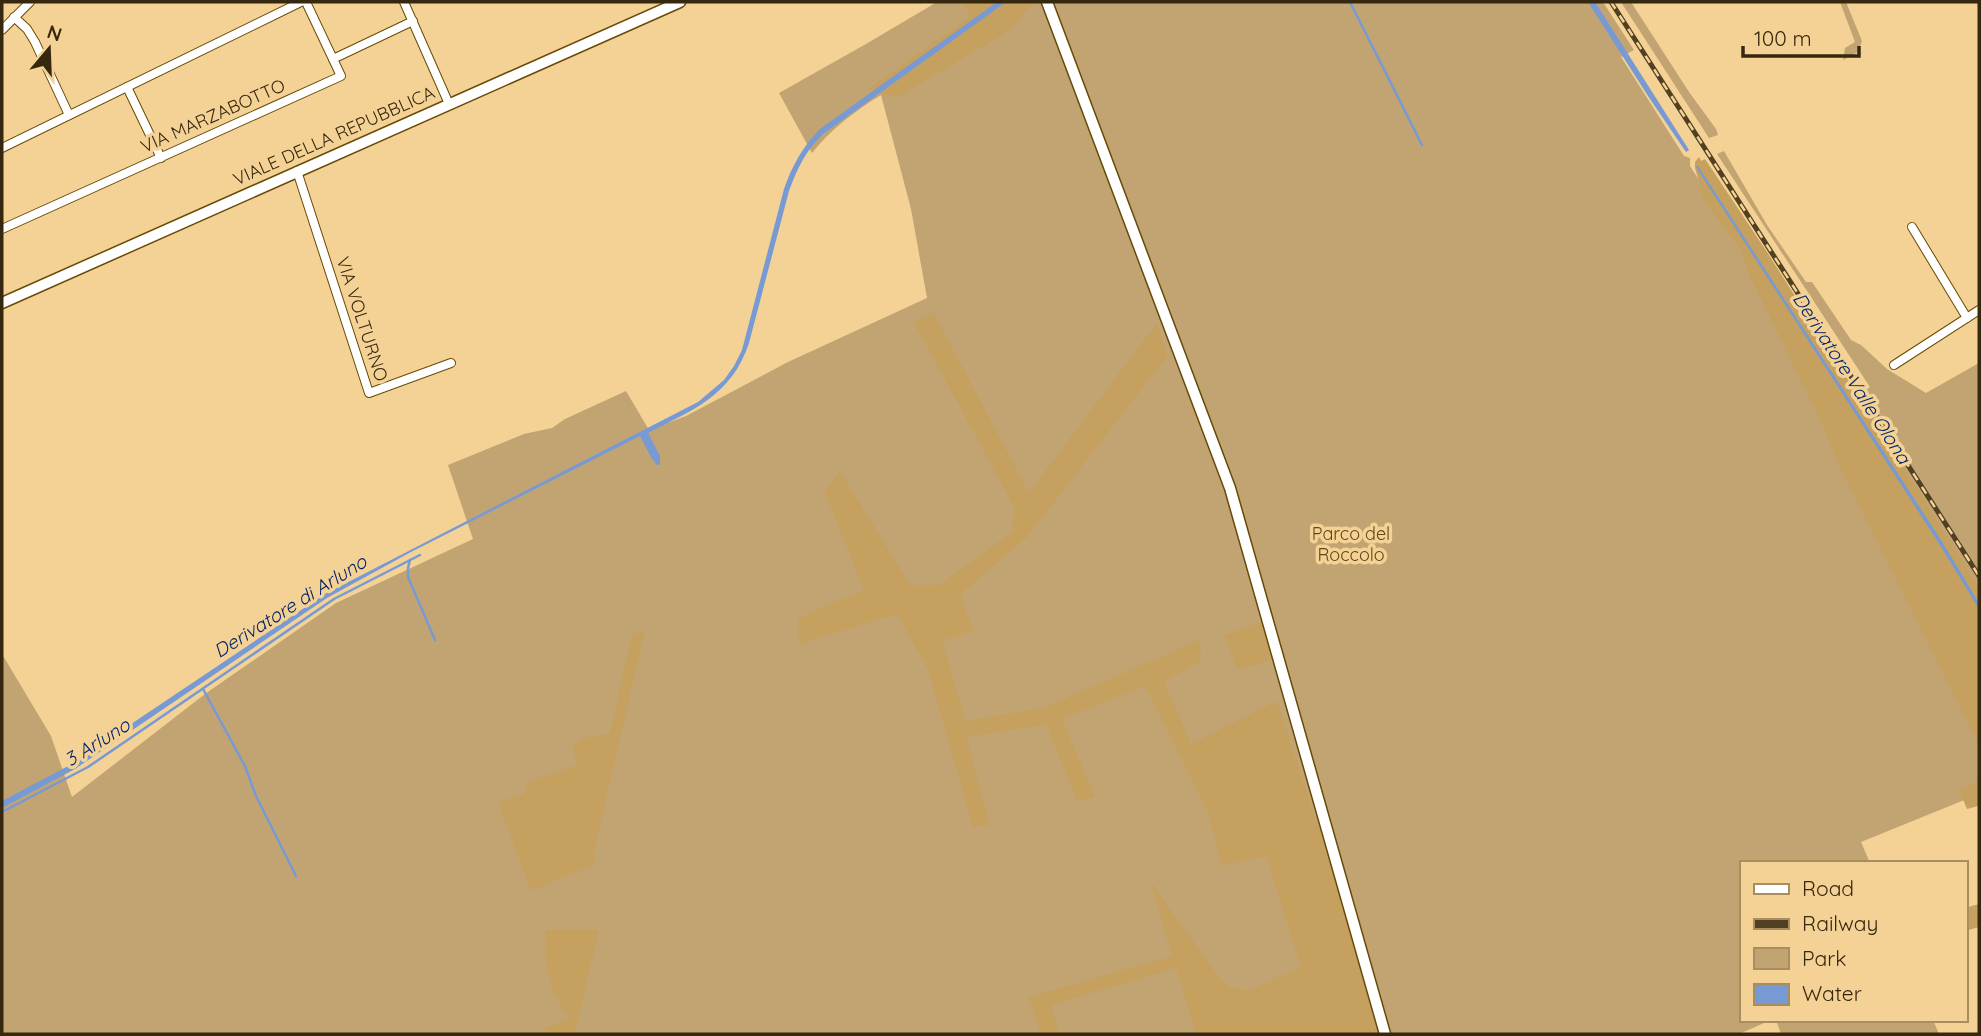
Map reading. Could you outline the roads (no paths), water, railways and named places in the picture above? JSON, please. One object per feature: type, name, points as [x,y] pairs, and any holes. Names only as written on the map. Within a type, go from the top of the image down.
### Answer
[{"type":"main road","name":"VIALE DELLA REPUBBLICA","points":[[2,303],[680,2]]},
{"type":"main road","points":[[1047,2],[1230,488],[1385,1034]]},
{"type":"street","points":[[2,30],[30,2]]},
{"type":"street","points":[[2,148],[303,2],[333,59],[413,21]]},
{"type":"street","points":[[404,2],[449,104]]},
{"type":"street","points":[[14,17],[27,29],[35,42],[69,115]]},
{"type":"street","name":"VIA MARZABOTTO","points":[[2,229],[341,76],[333,59]]},
{"type":"street","points":[[127,87],[161,158]]},
{"type":"street","name":"VIA VOLTURNO","points":[[297,172],[369,393],[451,363]]},
{"type":"street","points":[[1912,227],[1967,318]]},
{"type":"street","points":[[1894,365],[1979,310]]},
{"type":"water","points":[[997,2],[1006,2],[823,134],[807,153],[789,191],[742,361],[732,376],[709,399],[648,433],[660,456],[660,465],[652,459],[640,436],[411,552],[327,598],[75,769],[2,808],[2,801],[70,765],[325,594],[698,402],[724,380],[742,350],[784,189],[794,164],[808,142],[820,129]]},
{"type":"water","points":[[1588,2],[1595,2],[1689,150],[1686,152]]},
{"type":"water","points":[[1698,166],[1941,540],[1979,603],[1979,609],[1696,167]]},
{"type":"waterway","points":[[1350,2],[1422,145]]},
{"type":"waterway","name":"3 Arluno","points":[[2,812],[88,767],[334,599],[420,555]]},
{"type":"waterway","name":"3 Arluno","points":[[410,560],[408,577],[435,640]]},
{"type":"waterway","name":"3 Arluno","points":[[203,689],[245,766],[256,796],[296,876]]},
{"type":"railway","points":[[1611,2],[1979,576]]},
{"type":"water label","name":"Derivatore Valle Olona","points":[[1852,378]]},
{"type":"water label","name":"Derivatore di Arluno","points":[[290,606]]},
{"type":"park label","name":"Parco del Roccolo","points":[[1351,544]]}]
